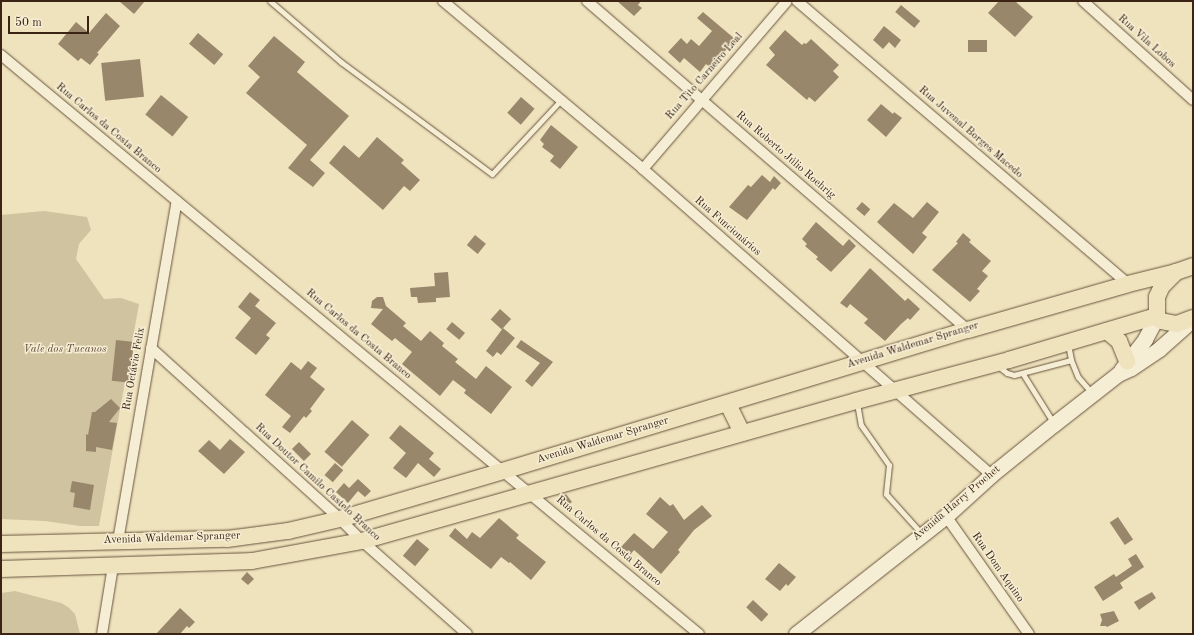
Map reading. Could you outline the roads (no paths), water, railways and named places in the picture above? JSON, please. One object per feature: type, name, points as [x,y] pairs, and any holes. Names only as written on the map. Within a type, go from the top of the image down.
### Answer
[{"type":"main road","name":"Avenida Waldemar Spranger","points":[[1,544],[227,539],[288,531],[340,519],[728,404],[968,330],[1193,266]]},
{"type":"main road","points":[[1176,272],[1162,286],[1157,297],[1157,316],[1162,321],[1177,324],[1193,318]]},
{"type":"main road","points":[[1,569],[252,561],[362,541],[532,494],[894,390],[995,364],[1157,316]]},
{"type":"main road","points":[[1106,331],[1119,341],[1127,361]]},
{"type":"main road","points":[[728,404],[742,433]]},
{"type":"street","name":"Rua Funcionários","points":[[443,1],[643,169],[991,475]]},
{"type":"street","name":"Rua Roberto Júlio Roehrig","points":[[587,1],[968,330]]},
{"type":"street","name":"Rua Tito Carneiro Leal","points":[[643,169],[787,1]]},
{"type":"street","name":"Rua Juvenal Borges Macedo","points":[[797,1],[1128,284]]},
{"type":"street","name":"Rua Vila Lobos","points":[[1084,1],[1193,100]]},
{"type":"street","name":"Rua Carlos da Costa Branco","points":[[1,55],[699,634]]},
{"type":"street","name":"Rua Octávio Felix","points":[[118,541],[177,202]]},
{"type":"street","name":"Avenida Harry Prochet","points":[[1118,374],[1145,339],[1157,316]]},
{"type":"street","name":"Avenida Harry Prochet","points":[[796,634],[946,516],[991,475],[1054,424],[1118,374],[1131,368],[1159,349],[1193,318]]},
{"type":"street","name":"Rua Doutor Camilo Castelo Branco","points":[[151,348],[340,519],[362,541],[467,634]]},
{"type":"street","name":"Rua Dom Aquino","points":[[946,516],[1029,634]]},
{"type":"street","points":[[102,634],[113,566]]},
{"type":"lane","points":[[270,1],[341,62],[492,174],[561,100]]},
{"type":"lane","points":[[1068,342],[1071,360],[1078,378],[1093,394]]},
{"type":"lane","points":[[995,364],[1007,373],[1023,374],[1071,360]]},
{"type":"lane","points":[[1023,374],[1054,424]]},
{"type":"lane","points":[[856,401],[862,426],[889,465],[886,494],[922,534]]},
{"type":"park label","name":"Vale dos Tucanos","points":[[65,350]]}]
